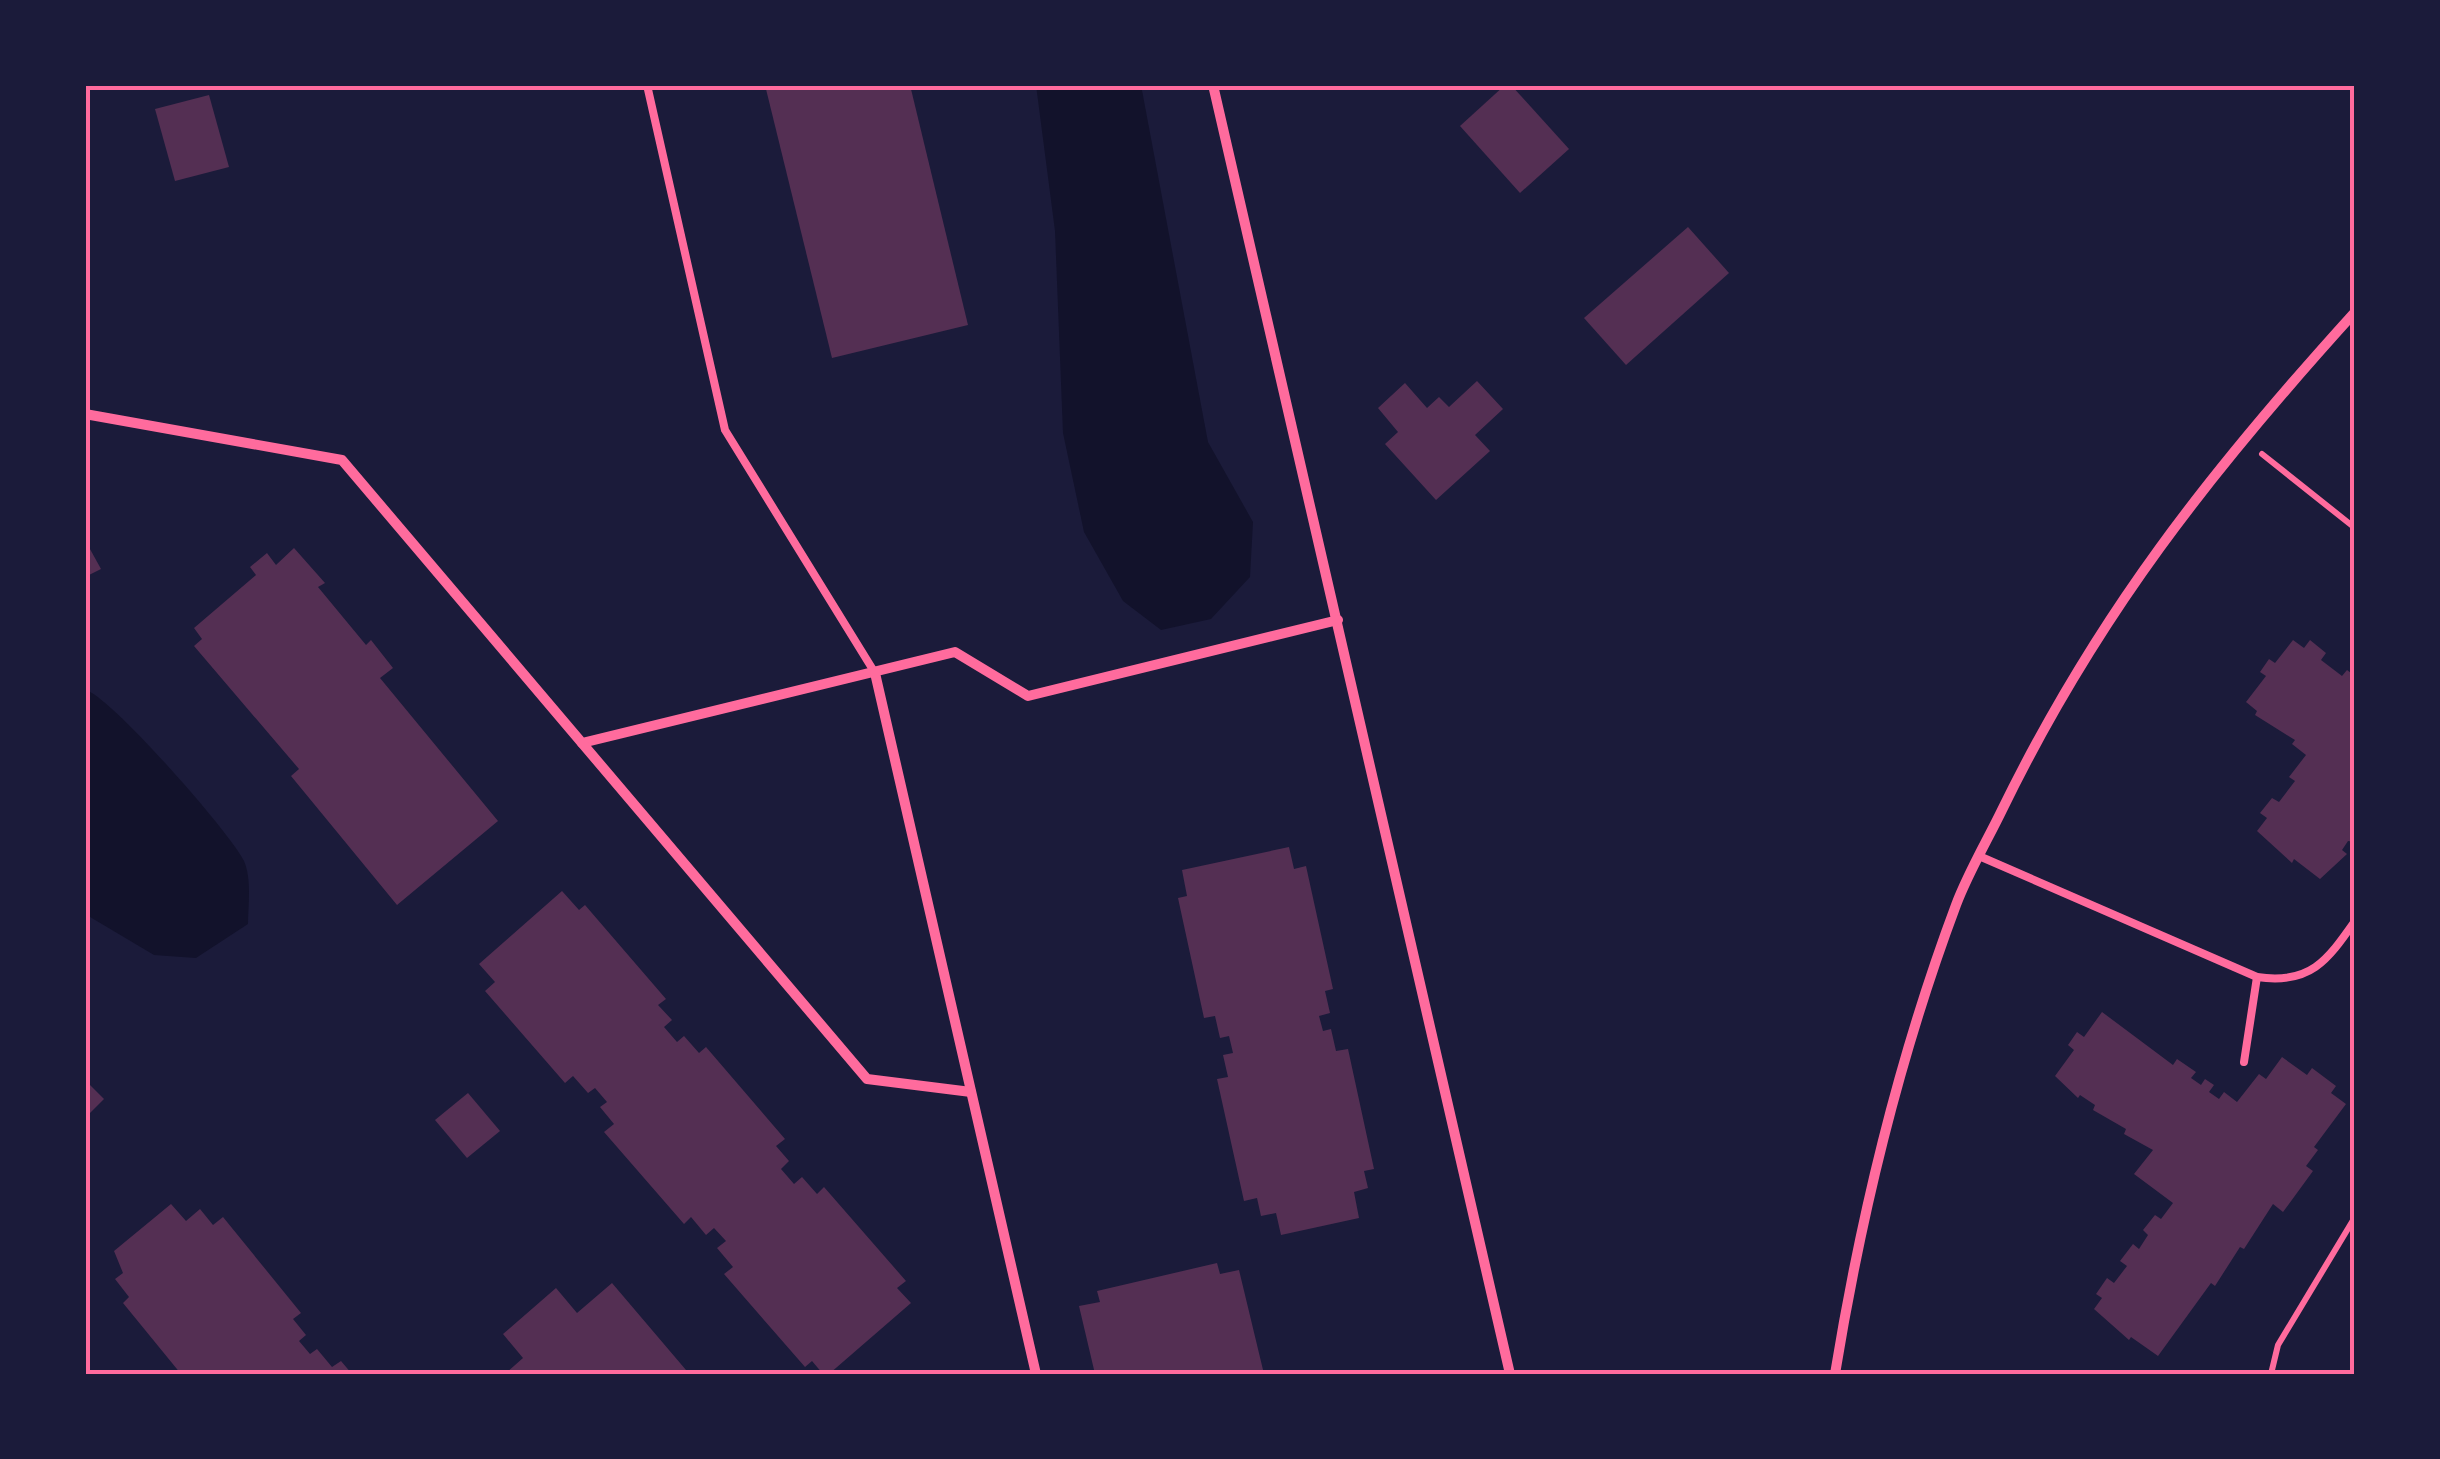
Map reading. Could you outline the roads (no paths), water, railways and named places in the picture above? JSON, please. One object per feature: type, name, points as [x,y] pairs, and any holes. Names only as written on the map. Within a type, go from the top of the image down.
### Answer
[{"type":"street","points":[[1213,85],[1510,1374]]},
{"type":"street","points":[[1835,1374],[1856,1242],[1909,1048],[1956,902],[2098,633],[2170,528],[2241,438],[2355,312]]},
{"type":"street","points":[[85,414],[342,460],[867,1078],[971,1092]]},
{"type":"street","points":[[582,743],[955,652],[1028,696],[1338,620]]},
{"type":"street","points":[[875,673],[1036,1374]]},
{"type":"lane","points":[[647,85],[726,430],[875,673]]},
{"type":"lane","points":[[1980,856],[2257,977],[2287,982],[2327,961],[2355,921]]},
{"type":"lane","points":[[2244,1062],[2257,977]]}]
